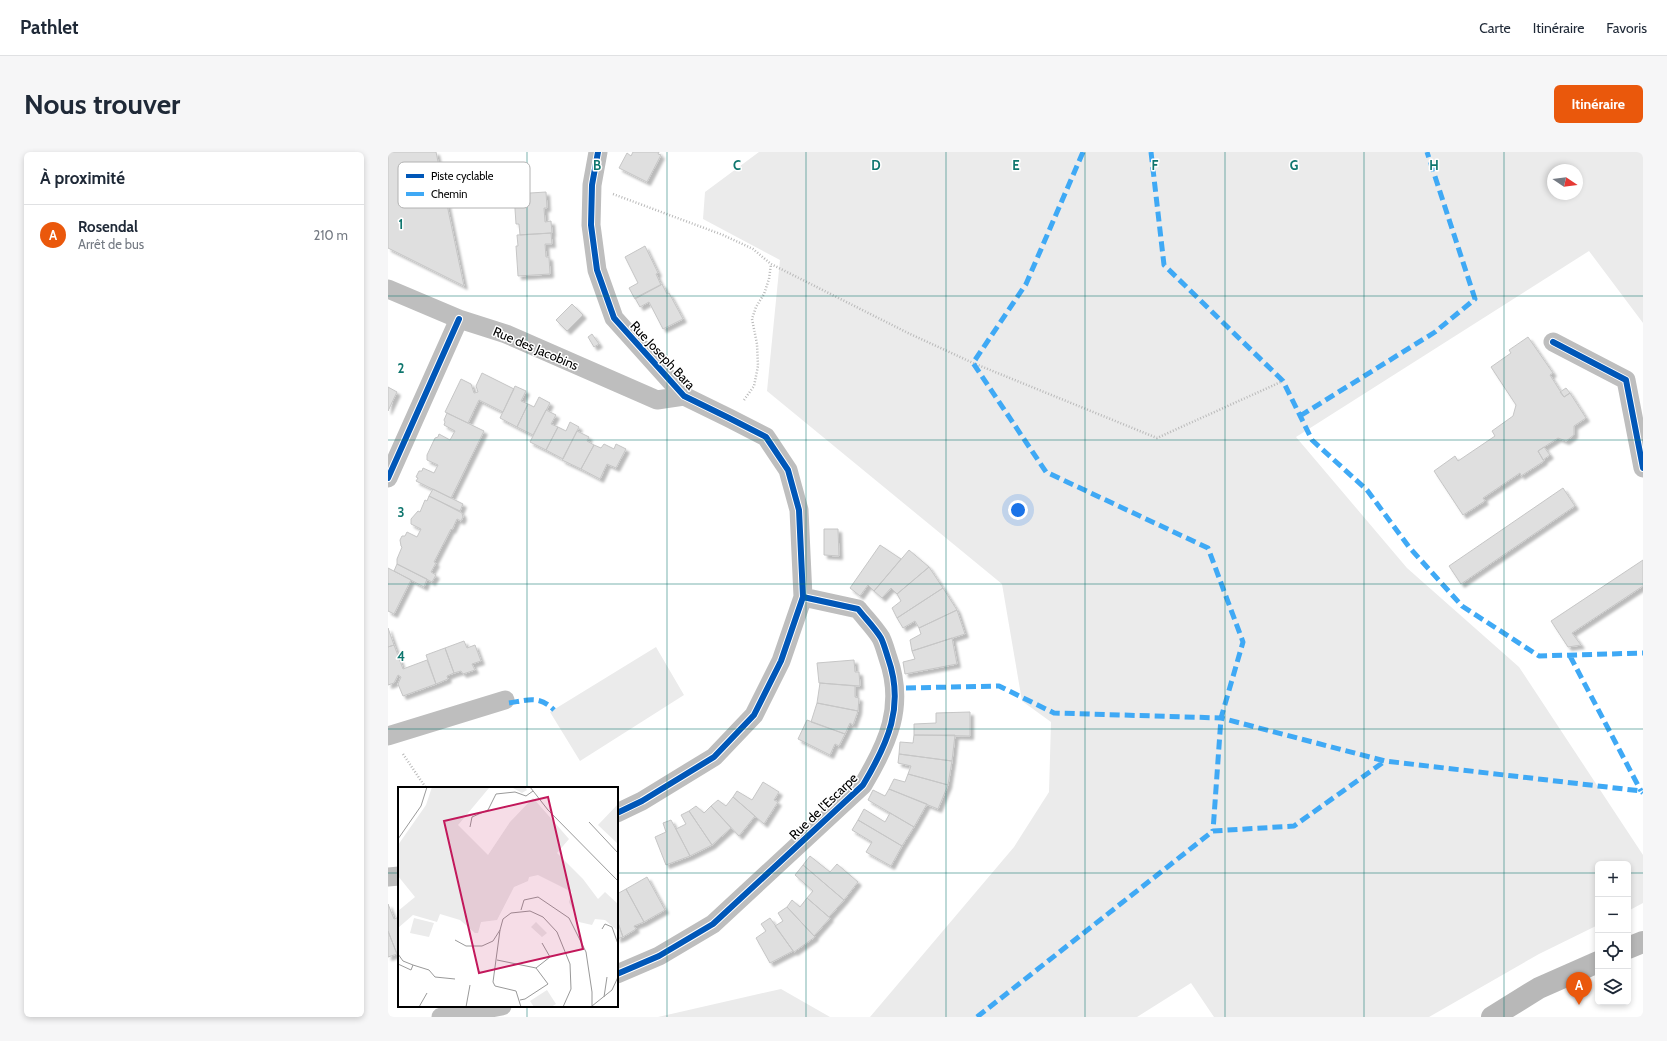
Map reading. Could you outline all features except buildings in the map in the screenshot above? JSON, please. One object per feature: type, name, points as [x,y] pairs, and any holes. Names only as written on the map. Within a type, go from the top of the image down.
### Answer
[{"type":"main road","points":[[1631,947],[1643,942]]},
{"type":"main road","points":[[1492,1017],[1539,988],[1595,963]]},
{"type":"street","name":"Rue Joseph Bara","points":[[598,152],[592,186],[591,225],[597,270],[614,318],[684,396],[766,437],[788,470],[799,510],[802,597]]},
{"type":"street","name":"Rue des Jacobins","points":[[388,289],[459,319],[506,334],[657,400],[684,396]]},
{"type":"street","points":[[388,478],[459,319]]},
{"type":"street","points":[[1553,342],[1626,380],[1643,468]]},
{"type":"street","points":[[618,813],[642,801],[714,757],[754,715],[781,661],[802,597]]},
{"type":"street","name":"Rue de l'Escarpe","points":[[618,974],[659,956],[713,924],[863,785],[879,758],[890,731],[896,704],[893,672],[881,638],[858,609],[802,597]]},
{"type":"street","points":[[388,736],[504,700]]},
{"type":"street","points":[[388,877],[398,876]]},
{"type":"street","points":[[441,1017],[496,1007]]},
{"type":"path","points":[[606,191],[723,235],[753,250],[772,264],[908,333],[973,363],[1157,438],[1283,381]]},
{"type":"path","points":[[744,400],[754,386],[758,366],[757,344],[752,319],[756,307],[764,294],[772,264]]},
{"type":"path","points":[[401,750],[425,787]]},
{"type":"shaded area","points":[[759,152],[1643,152],[1643,323],[1589,251],[1296,437],[1407,568],[1519,667],[1643,855],[1643,903],[1631,909],[1631,861],[1595,861],[1595,926],[1539,954],[1429,1017],[1214,1017],[1191,983],[1137,1017],[870,1017],[1014,847],[1049,792],[1051,722],[1022,701],[1002,584],[767,391],[780,260],[703,219],[705,192]]},
{"type":"shaded area","points":[[656,647],[684,695],[580,761],[550,712]]},
{"type":"shaded area","points":[[781,989],[830,1017],[658,1017]]},
{"type":"marked path","points":[[1083,152],[1026,284],[973,363],[1046,472],[1208,548],[1243,642],[1221,718],[1213,831]]},
{"type":"marked path","points":[[1151,152],[1164,265],[1283,381],[1312,440],[1367,490],[1409,547],[1462,606],[1539,656],[1643,653]]},
{"type":"marked path","points":[[1300,416],[1435,332],[1475,299],[1427,152]]},
{"type":"marked path","points":[[1570,656],[1641,791]]},
{"type":"marked path","points":[[906,688],[999,686],[1054,713],[1221,718],[1385,761],[1641,791],[1643,793]]},
{"type":"marked path","points":[[509,703],[538,700],[549,705],[554,710]]},
{"type":"marked path","points":[[977,1017],[1213,831],[1294,826],[1385,761]]},
{"type":"cycle path","points":[[598,152],[592,185],[591,225],[597,270],[614,318],[684,396],[766,437],[788,470],[799,510],[803,597],[781,661],[754,715],[714,757],[642,801],[618,813]]},
{"type":"cycle path","points":[[388,478],[459,319]]},
{"type":"cycle path","points":[[1553,342],[1626,380],[1643,468]]},
{"type":"cycle path","points":[[618,974],[659,956],[713,924],[863,785],[880,754],[891,724],[895,692],[893,676],[881,638],[858,609],[803,597]]},
{"type":"place","name":"Rosendal","points":[[1579,1005]]}]
